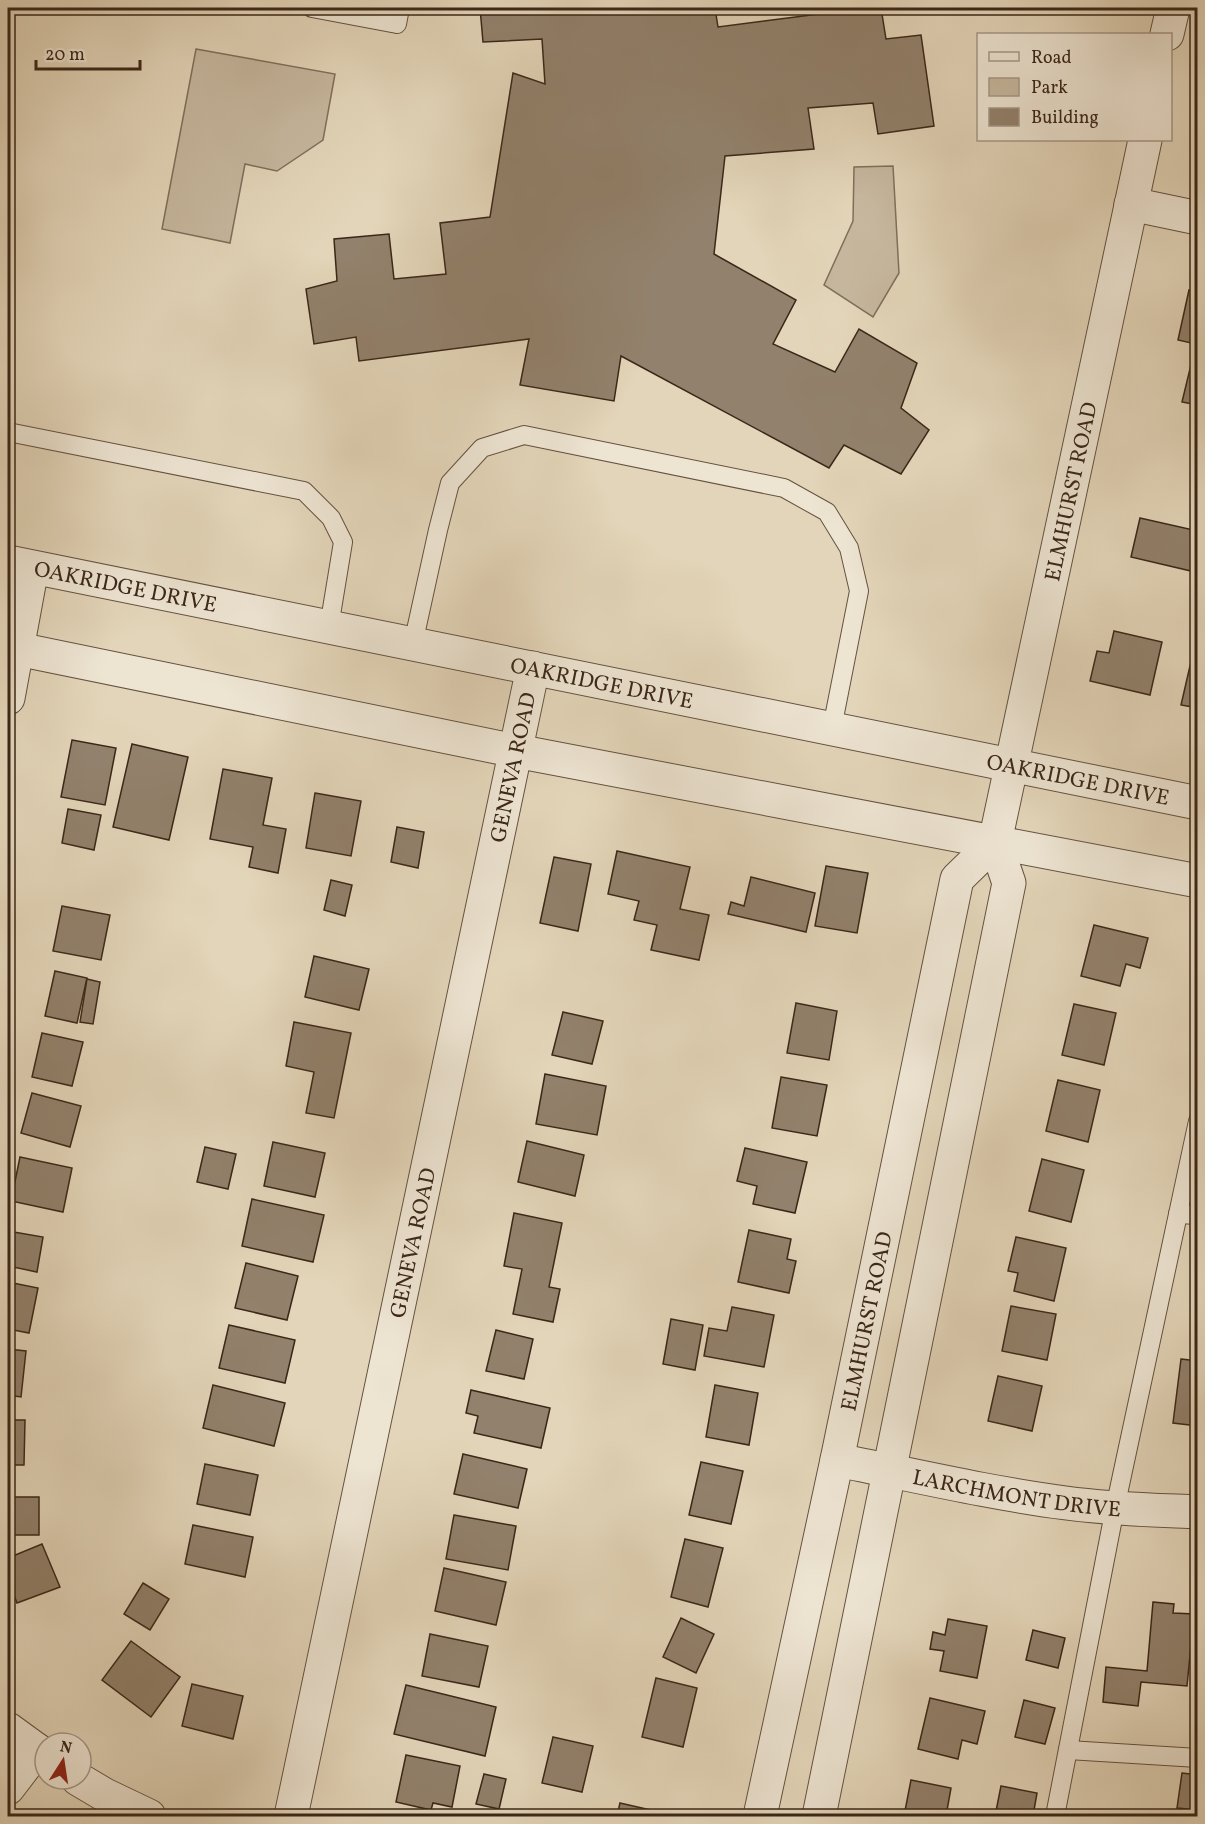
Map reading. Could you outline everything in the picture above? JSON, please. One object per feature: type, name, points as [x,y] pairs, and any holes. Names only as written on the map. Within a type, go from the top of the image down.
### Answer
[{"type":"street","points":[[1167,33],[1173,8]]},
{"type":"street","name":"ELMHURST ROAD","points":[[819,1816],[1009,883],[995,842],[1010,764],[1145,141]]},
{"type":"street","points":[[1131,204],[1197,218]]},
{"type":"street","points":[[8,698],[20,565]]},
{"type":"street","name":"OAKRIDGE DRIVE","points":[[20,565],[1197,803]]},
{"type":"street","points":[[12,648],[516,751],[1197,881]]},
{"type":"street","name":"GENEVA ROAD","points":[[291,1816],[533,668]]},
{"type":"street","name":"ELMHURST ROAD","points":[[760,1816],[837,1460],[957,879],[995,842]]},
{"type":"street","name":"LARCHMONT DRIVE","points":[[837,1460],[1000,1493],[1066,1503],[1197,1512]]},
{"type":"street","points":[[8,1729],[33,1747]]},
{"type":"street","points":[[8,1788],[33,1761]]},
{"type":"street","points":[[93,1788],[149,1816]]},
{"type":"lane","points":[[312,8],[397,24],[400,8]]},
{"type":"lane","points":[[8,432],[304,491],[330,518],[343,542],[329,627]]},
{"type":"lane","points":[[413,644],[450,483],[482,448],[524,435],[546,439],[784,488],[827,512],[849,548],[859,591],[832,728]]},
{"type":"lane","points":[[1056,1816],[1115,1508],[1197,1121]]},
{"type":"lane","points":[[1178,1214],[1197,1215]]},
{"type":"lane","points":[[1068,1750],[1197,1758]]},
{"type":"green space","points":[[196,49],[335,74],[323,140],[277,171],[245,164],[230,243],[162,229]]},
{"type":"green space","points":[[893,166],[899,273],[873,317],[824,285],[853,221],[854,167]]},
{"type":"building","points":[[480,8],[715,8],[718,27],[881,8],[886,39],[921,35],[934,126],[878,134],[873,103],[808,108],[814,149],[725,156],[714,254],[796,300],[773,344],[835,372],[859,329],[917,363],[901,408],[929,430],[901,474],[844,445],[829,468],[621,356],[614,401],[520,385],[529,339],[359,361],[356,337],[314,344],[306,289],[337,281],[334,239],[389,234],[394,279],[446,274],[440,223],[490,217],[513,73],[545,84],[542,39],[483,42]]},
{"type":"building","points":[[1189,290],[1198,292],[1198,405],[1182,402],[1196,344],[1178,340]]},
{"type":"building","points":[[1140,518],[1198,531],[1198,544],[1191,571],[1131,557]]},
{"type":"building","points":[[1114,631],[1162,642],[1150,695],[1090,681],[1097,651],[1109,653]]},
{"type":"building","points":[[1193,653],[1198,654],[1198,708],[1181,705]]},
{"type":"building","points":[[72,740],[116,748],[105,805],[61,797]]},
{"type":"building","points":[[132,744],[188,757],[169,840],[113,827]]},
{"type":"building","points":[[223,769],[272,778],[263,825],[286,829],[278,873],[249,867],[253,847],[210,839]]},
{"type":"building","points":[[315,793],[361,801],[351,856],[306,848]]},
{"type":"building","points":[[68,809],[101,815],[94,850],[62,843]]},
{"type":"building","points":[[397,827],[424,832],[418,868],[391,862]]},
{"type":"building","points":[[617,851],[690,867],[680,909],[709,915],[699,960],[651,950],[657,925],[634,920],[639,901],[608,894]]},
{"type":"building","points":[[554,857],[591,864],[578,931],[540,923]]},
{"type":"building","points":[[826,866],[868,873],[857,933],[815,926]]},
{"type":"building","points":[[751,877],[815,893],[806,932],[728,914],[731,902],[744,906]]},
{"type":"building","points":[[331,880],[352,885],[345,916],[324,910]]},
{"type":"building","points":[[62,906],[110,915],[101,960],[53,951]]},
{"type":"building","points":[[1094,925],[1148,938],[1140,968],[1126,964],[1120,986],[1081,976]]},
{"type":"building","points":[[314,956],[369,969],[359,1010],[305,997]]},
{"type":"building","points":[[55,971],[87,978],[77,1023],[45,1016]]},
{"type":"building","points":[[87,979],[100,982],[93,1024],[80,1022]]},
{"type":"building","points":[[796,1003],[837,1011],[829,1060],[787,1053]]},
{"type":"building","points":[[1074,1004],[1116,1013],[1104,1065],[1062,1055]]},
{"type":"building","points":[[563,1012],[603,1021],[592,1064],[552,1055]]},
{"type":"building","points":[[294,1022],[351,1033],[334,1118],[306,1113],[314,1072],[286,1066]]},
{"type":"building","points":[[42,1033],[83,1042],[72,1086],[32,1077]]},
{"type":"building","points":[[545,1074],[606,1086],[597,1135],[536,1124]]},
{"type":"building","points":[[781,1077],[827,1085],[817,1136],[772,1128]]},
{"type":"building","points":[[1058,1080],[1100,1090],[1088,1142],[1046,1131]]},
{"type":"building","points":[[32,1093],[81,1106],[70,1147],[21,1133]]},
{"type":"building","points":[[527,1141],[584,1155],[575,1196],[518,1182]]},
{"type":"building","points":[[273,1142],[325,1153],[315,1197],[264,1186]]},
{"type":"building","points":[[205,1147],[236,1154],[228,1189],[197,1182]]},
{"type":"building","points":[[745,1148],[807,1162],[795,1213],[753,1204],[757,1186],[737,1181]]},
{"type":"building","points":[[20,1157],[72,1168],[63,1212],[11,1201]]},
{"type":"building","points":[[1042,1159],[1084,1170],[1071,1222],[1029,1211]]},
{"type":"building","points":[[252,1199],[324,1215],[313,1262],[242,1246]]},
{"type":"building","points":[[514,1213],[562,1223],[549,1287],[560,1289],[553,1322],[513,1314],[522,1269],[504,1266]]},
{"type":"building","points":[[749,1230],[791,1239],[787,1259],[796,1261],[789,1293],[738,1282]]},
{"type":"building","points":[[8,1231],[43,1237],[37,1272],[8,1266]]},
{"type":"building","points":[[1016,1237],[1066,1248],[1054,1301],[1014,1291],[1018,1273],[1008,1271]]},
{"type":"building","points":[[246,1263],[298,1276],[287,1320],[235,1308]]},
{"type":"building","points":[[8,1282],[38,1288],[29,1333],[8,1329]]},
{"type":"building","points":[[1011,1306],[1056,1314],[1047,1360],[1002,1351]]},
{"type":"building","points":[[732,1307],[774,1315],[764,1367],[704,1356],[709,1328],[727,1331]]},
{"type":"building","points":[[671,1319],[703,1325],[695,1370],[663,1364]]},
{"type":"building","points":[[229,1325],[295,1340],[285,1383],[219,1368]]},
{"type":"building","points":[[496,1330],[533,1339],[524,1379],[486,1371]]},
{"type":"building","points":[[8,1349],[26,1351],[21,1397],[8,1395]]},
{"type":"building","points":[[1181,1359],[1198,1361],[1198,1426],[1173,1423]]},
{"type":"building","points":[[998,1376],[1042,1386],[1032,1431],[988,1421]]},
{"type":"building","points":[[213,1385],[285,1403],[274,1446],[203,1428]]},
{"type":"building","points":[[715,1385],[758,1393],[749,1445],[706,1437]]},
{"type":"building","points":[[471,1390],[550,1408],[541,1448],[474,1433],[478,1416],[466,1413]]},
{"type":"building","points":[[8,1420],[25,1420],[24,1465],[8,1465]]},
{"type":"building","points":[[463,1454],[527,1469],[518,1508],[454,1494]]},
{"type":"building","points":[[701,1462],[743,1471],[731,1524],[689,1515]]},
{"type":"building","points":[[205,1464],[258,1475],[250,1515],[197,1504]]},
{"type":"building","points":[[8,1497],[39,1497],[39,1535],[8,1535]]},
{"type":"building","points":[[454,1515],[516,1526],[508,1570],[446,1559]]},
{"type":"building","points":[[193,1525],[253,1537],[245,1577],[185,1564]]},
{"type":"building","points":[[685,1539],[723,1548],[708,1607],[671,1597]]},
{"type":"building","points":[[42,1544],[60,1587],[17,1603],[8,1579],[8,1558]]},
{"type":"building","points":[[444,1568],[506,1582],[496,1625],[435,1611]]},
{"type":"building","points":[[143,1583],[169,1599],[150,1630],[124,1614]]},
{"type":"building","points":[[1153,1602],[1174,1604],[1173,1613],[1194,1614],[1187,1686],[1141,1682],[1138,1706],[1103,1702],[1106,1667],[1147,1671]]},
{"type":"building","points":[[681,1618],[714,1634],[696,1673],[663,1657]]},
{"type":"building","points":[[948,1619],[987,1626],[977,1678],[940,1671],[944,1651],[930,1649],[933,1632],[945,1635]]},
{"type":"building","points":[[1033,1630],[1065,1638],[1058,1668],[1026,1660]]},
{"type":"building","points":[[430,1634],[488,1646],[479,1687],[422,1676]]},
{"type":"building","points":[[131,1641],[180,1677],[151,1717],[102,1680]]},
{"type":"building","points":[[656,1678],[697,1688],[683,1747],[642,1737]]},
{"type":"building","points":[[192,1684],[243,1696],[233,1739],[182,1726]]},
{"type":"building","points":[[406,1685],[496,1707],[485,1756],[394,1734]]},
{"type":"building","points":[[930,1698],[985,1711],[977,1744],[962,1740],[958,1759],[918,1749]]},
{"type":"building","points":[[1024,1700],[1055,1708],[1045,1744],[1015,1737]]},
{"type":"building","points":[[553,1737],[593,1746],[582,1792],[542,1783]]},
{"type":"building","points":[[406,1755],[460,1766],[452,1807],[433,1803],[431,1810],[396,1802]]},
{"type":"building","points":[[1182,1773],[1198,1775],[1198,1810],[1177,1808]]},
{"type":"building","points":[[484,1774],[506,1779],[499,1809],[476,1804]]},
{"type":"building","points":[[911,1780],[951,1788],[946,1816],[904,1816]]},
{"type":"building","points":[[1001,1786],[1037,1793],[1033,1816],[995,1816]]},
{"type":"building","points":[[620,1803],[677,1816],[617,1816]]}]
